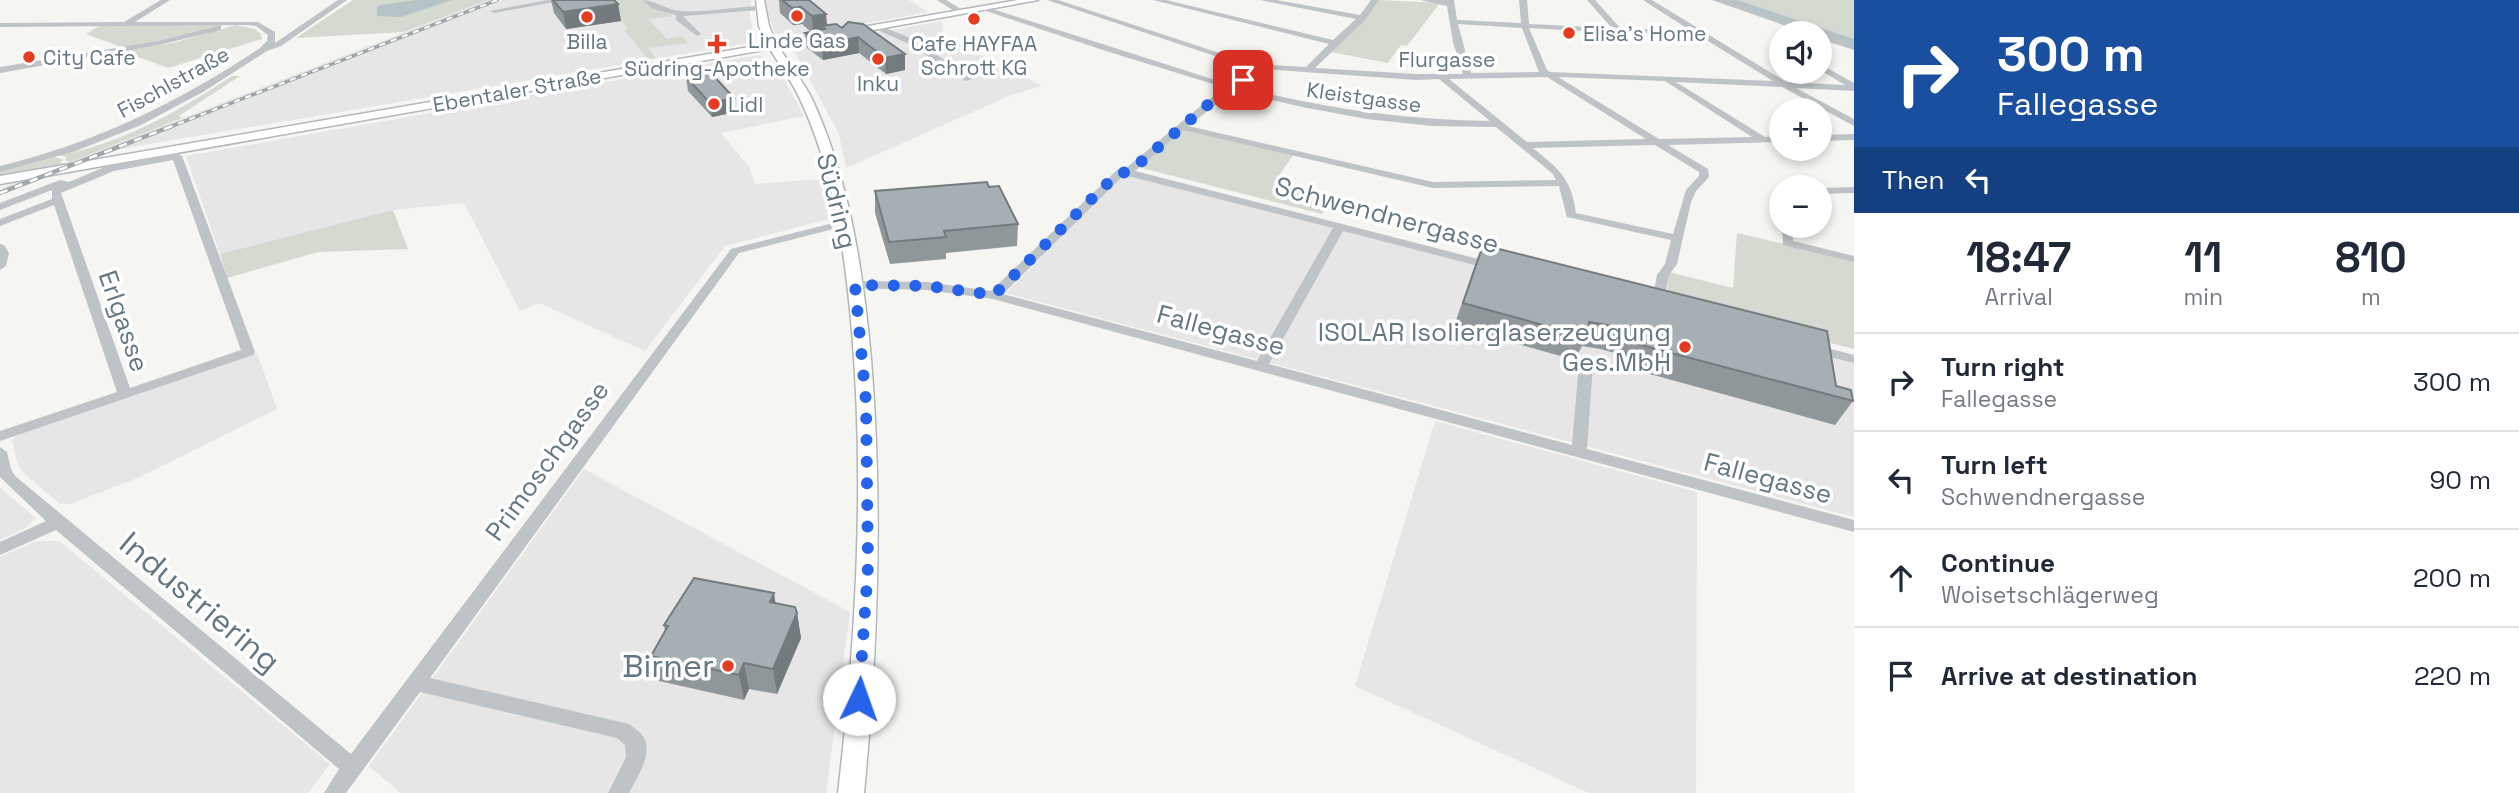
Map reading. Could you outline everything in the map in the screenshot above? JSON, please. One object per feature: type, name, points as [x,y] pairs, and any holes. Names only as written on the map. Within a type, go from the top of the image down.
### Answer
[{"type":"main road","name":"Ebentaler Straße","points":[[0,180],[1034,0]]},
{"type":"main road","name":"Südring","points":[[759,4],[762,23],[815,121],[845,223],[855,285],[866,402],[868,566],[851,793]]},
{"type":"main road","points":[[728,52],[766,52],[783,59]]},
{"type":"street","points":[[125,23],[166,0]]},
{"type":"street","points":[[263,50],[278,44],[344,0]]},
{"type":"street","points":[[494,11],[561,0]]},
{"type":"street","points":[[646,0],[651,5],[680,15],[759,4]]},
{"type":"street","points":[[941,0],[962,12]]},
{"type":"street","name":"Flurgasse","points":[[1051,0],[1231,61],[1259,67],[1443,78],[1547,74],[1854,88]]},
{"type":"street","points":[[1157,0],[1335,43]]},
{"type":"street","points":[[1189,8],[1205,0]]},
{"type":"street","points":[[1264,0],[1362,18]]},
{"type":"street","points":[[1311,71],[1310,66],[1362,18],[1375,0]]},
{"type":"street","points":[[1424,0],[1450,2],[1468,77]]},
{"type":"street","points":[[1523,0],[1525,27],[1543,71],[1703,168],[1705,173],[1686,202],[1671,264],[1663,275],[1656,308]]},
{"type":"street","points":[[1591,0],[1619,31]]},
{"type":"street","points":[[1647,0],[1786,86],[1854,123]]},
{"type":"street","points":[[1716,0],[1778,21]]},
{"type":"street","name":"Kleistgasse","points":[[986,8],[1231,88],[1302,106],[1372,119],[1437,124],[1499,124]]},
{"type":"street","points":[[680,15],[679,18],[697,34]]},
{"type":"street","points":[[272,34],[313,20]]},
{"type":"street","points":[[1454,22],[1619,31],[1696,31]]},
{"type":"street","name":"Fischlstraße","points":[[0,69],[170,41],[236,23]]},
{"type":"street","name":"Fischlstraße","points":[[0,25],[236,23],[258,24],[272,34],[271,42],[263,50],[196,94],[147,121],[65,152],[0,169]]},
{"type":"street","points":[[878,27],[910,41],[969,79]]},
{"type":"street","points":[[1832,40],[1854,48]]},
{"type":"street","points":[[994,295],[1118,173],[1129,172],[1181,127],[1256,72],[1259,67]]},
{"type":"street","points":[[1832,74],[1854,88]]},
{"type":"street","points":[[1443,78],[1557,172],[1565,184],[1571,215],[1676,238]]},
{"type":"street","points":[[1667,80],[1764,139]]},
{"type":"street","points":[[1181,127],[1433,185],[1565,184]]},
{"type":"street","points":[[1832,138],[1854,137]]},
{"type":"street","points":[[1525,145],[1769,139]]},
{"type":"street","name":"Erlgasse","points":[[177,156],[248,352],[125,394],[58,200],[56,192],[59,190],[111,168],[177,156]]},
{"type":"street","points":[[0,207],[78,176],[92,164]]},
{"type":"street","name":"Schwendnergasse","points":[[1129,172],[1504,269]]},
{"type":"street","points":[[1832,191],[1854,190]]},
{"type":"street","points":[[0,223],[58,200]]},
{"type":"street","name":"Primoschgasse","points":[[334,793],[735,251],[845,223]]},
{"type":"street","points":[[1261,366],[1340,226]]},
{"type":"street","points":[[1787,238],[1787,243],[1854,259]]},
{"type":"street","points":[[0,247],[3,253],[0,266]]},
{"type":"street","name":"Fallegasse","points":[[855,285],[927,286],[994,295],[1854,526]]},
{"type":"street","points":[[1643,305],[1669,312]]},
{"type":"street","points":[[1804,346],[1854,359]]},
{"type":"street","points":[[1579,453],[1586,363]]},
{"type":"street","points":[[0,436],[125,394]]},
{"type":"street","name":"Industriering","points":[[0,452],[3,470],[10,480],[353,768]]},
{"type":"street","points":[[0,549],[58,522]]},
{"type":"street","points":[[416,683],[622,730],[635,741],[636,758],[618,793]]},
{"type":"shaded area","points":[[353,0],[488,0],[404,32],[296,38]]},
{"type":"shaded area","points":[[416,0],[452,0],[401,17],[377,16],[377,7],[380,5]]},
{"type":"shaded area","points":[[488,0],[751,0],[750,15],[755,42],[120,149],[0,195],[2,188]]},
{"type":"shaded area","points":[[606,0],[644,0],[673,16],[648,19],[667,39],[682,36],[688,43],[648,48],[656,58],[648,59],[624,30],[628,29]]},
{"type":"shaded area","points":[[765,0],[909,0],[928,12],[788,38],[775,33]]},
{"type":"shaded area","points":[[1379,0],[1440,3],[1407,46],[1401,45],[1388,63],[1331,52],[1366,18]]},
{"type":"shaded area","points":[[1721,0],[1854,0],[1854,45],[1832,38],[1832,21],[1783,21]]},
{"type":"shaded area","points":[[942,21],[944,36],[1042,86],[1011,95],[846,168],[839,134],[793,48]]},
{"type":"shaded area","points":[[227,24],[168,41],[124,48],[86,34],[99,26]]},
{"type":"shaded area","points":[[236,25],[255,29],[262,39],[168,68],[122,51],[173,43]]},
{"type":"shaded area","points":[[759,55],[776,64],[804,116],[721,133],[749,167],[755,184],[821,179],[829,219],[725,246],[645,351],[539,303],[520,311],[464,203],[393,210],[220,254],[186,156]]},
{"type":"shaded area","points":[[232,76],[240,76],[179,116],[182,118],[70,162],[64,160],[67,158],[60,155],[106,143],[128,134],[170,114]]},
{"type":"shaded area","points":[[1183,129],[1294,154],[1273,184],[1331,199],[1322,214],[1138,167]]},
{"type":"shaded area","points":[[54,157],[64,160],[60,162],[63,164],[0,175],[0,171]]},
{"type":"shaded area","points":[[1124,174],[1854,362],[1854,517],[1006,293]]},
{"type":"shaded area","points":[[393,210],[408,249],[318,252],[227,278],[220,254]]},
{"type":"shaded area","points":[[1737,233],[1854,260],[1854,349],[1666,302],[1669,272],[1733,288]]},
{"type":"shaded area","points":[[257,353],[277,409],[135,479],[70,504],[60,504],[18,465],[12,440],[19,433]]},
{"type":"shaded area","points":[[1435,421],[1697,492],[1696,793],[1589,793],[1355,686]]},
{"type":"shaded area","points":[[584,469],[850,612],[826,793],[401,793],[369,766]]},
{"type":"shaded area","points":[[0,488],[36,518],[24,529],[0,540]]},
{"type":"shaded area","points":[[36,541],[59,541],[330,764],[308,793],[0,793],[0,557]]},
{"type":"building","points":[[553,0],[614,0],[618,4],[563,12]]},
{"type":"building","points":[[782,0],[809,0],[826,14],[812,16],[801,7],[792,8]]},
{"type":"building","points":[[848,22],[863,24],[905,54],[885,58],[858,37],[822,45],[805,33],[836,24],[842,28]]},
{"type":"building","points":[[710,72],[734,98],[710,103],[686,77]]},
{"type":"building","points":[[987,182],[989,187],[999,186],[1018,224],[944,231],[946,237],[889,242],[875,191]]},
{"type":"building","points":[[1483,245],[1827,331],[1836,386],[1851,390],[1853,401],[1630,342],[1631,331],[1612,326],[1589,322],[1587,337],[1463,303]]},
{"type":"building","name":"Birner","points":[[694,578],[774,593],[770,602],[795,607],[797,613],[773,669],[744,663],[739,675],[651,656],[668,626],[664,625]]},
{"type":"waterway","points":[[1725,0],[1854,43]]},
{"type":"railway","points":[[167,128],[497,0]]},
{"type":"railway","points":[[0,193],[172,126]]},
{"type":"place","name":"Linde Gas","points":[[797,16]]},
{"type":"place","name":"Billa","points":[[587,17]]},
{"type":"place","name":"Cafe HAYFAA Schrott KG","points":[[974,19]]},
{"type":"place","name":"Elisa's Home","points":[[1569,33]]},
{"type":"place","name":"Südring-Apotheke","points":[[717,44]]},
{"type":"place","name":"City Cafe","points":[[29,57]]},
{"type":"place","name":"Inku","points":[[878,59]]},
{"type":"place","name":"Lidl","points":[[714,104]]},
{"type":"place","name":"ISOLAR Isolierglaserzeugung Ges.MbH","points":[[1685,347]]},
{"type":"place","name":"Birner","points":[[728,666]]},
{"type":"route","points":[[859,699],[868,566],[866,402],[855,285],[927,286],[994,295],[1118,173],[1129,172],[1211,102],[1243,80]]}]
